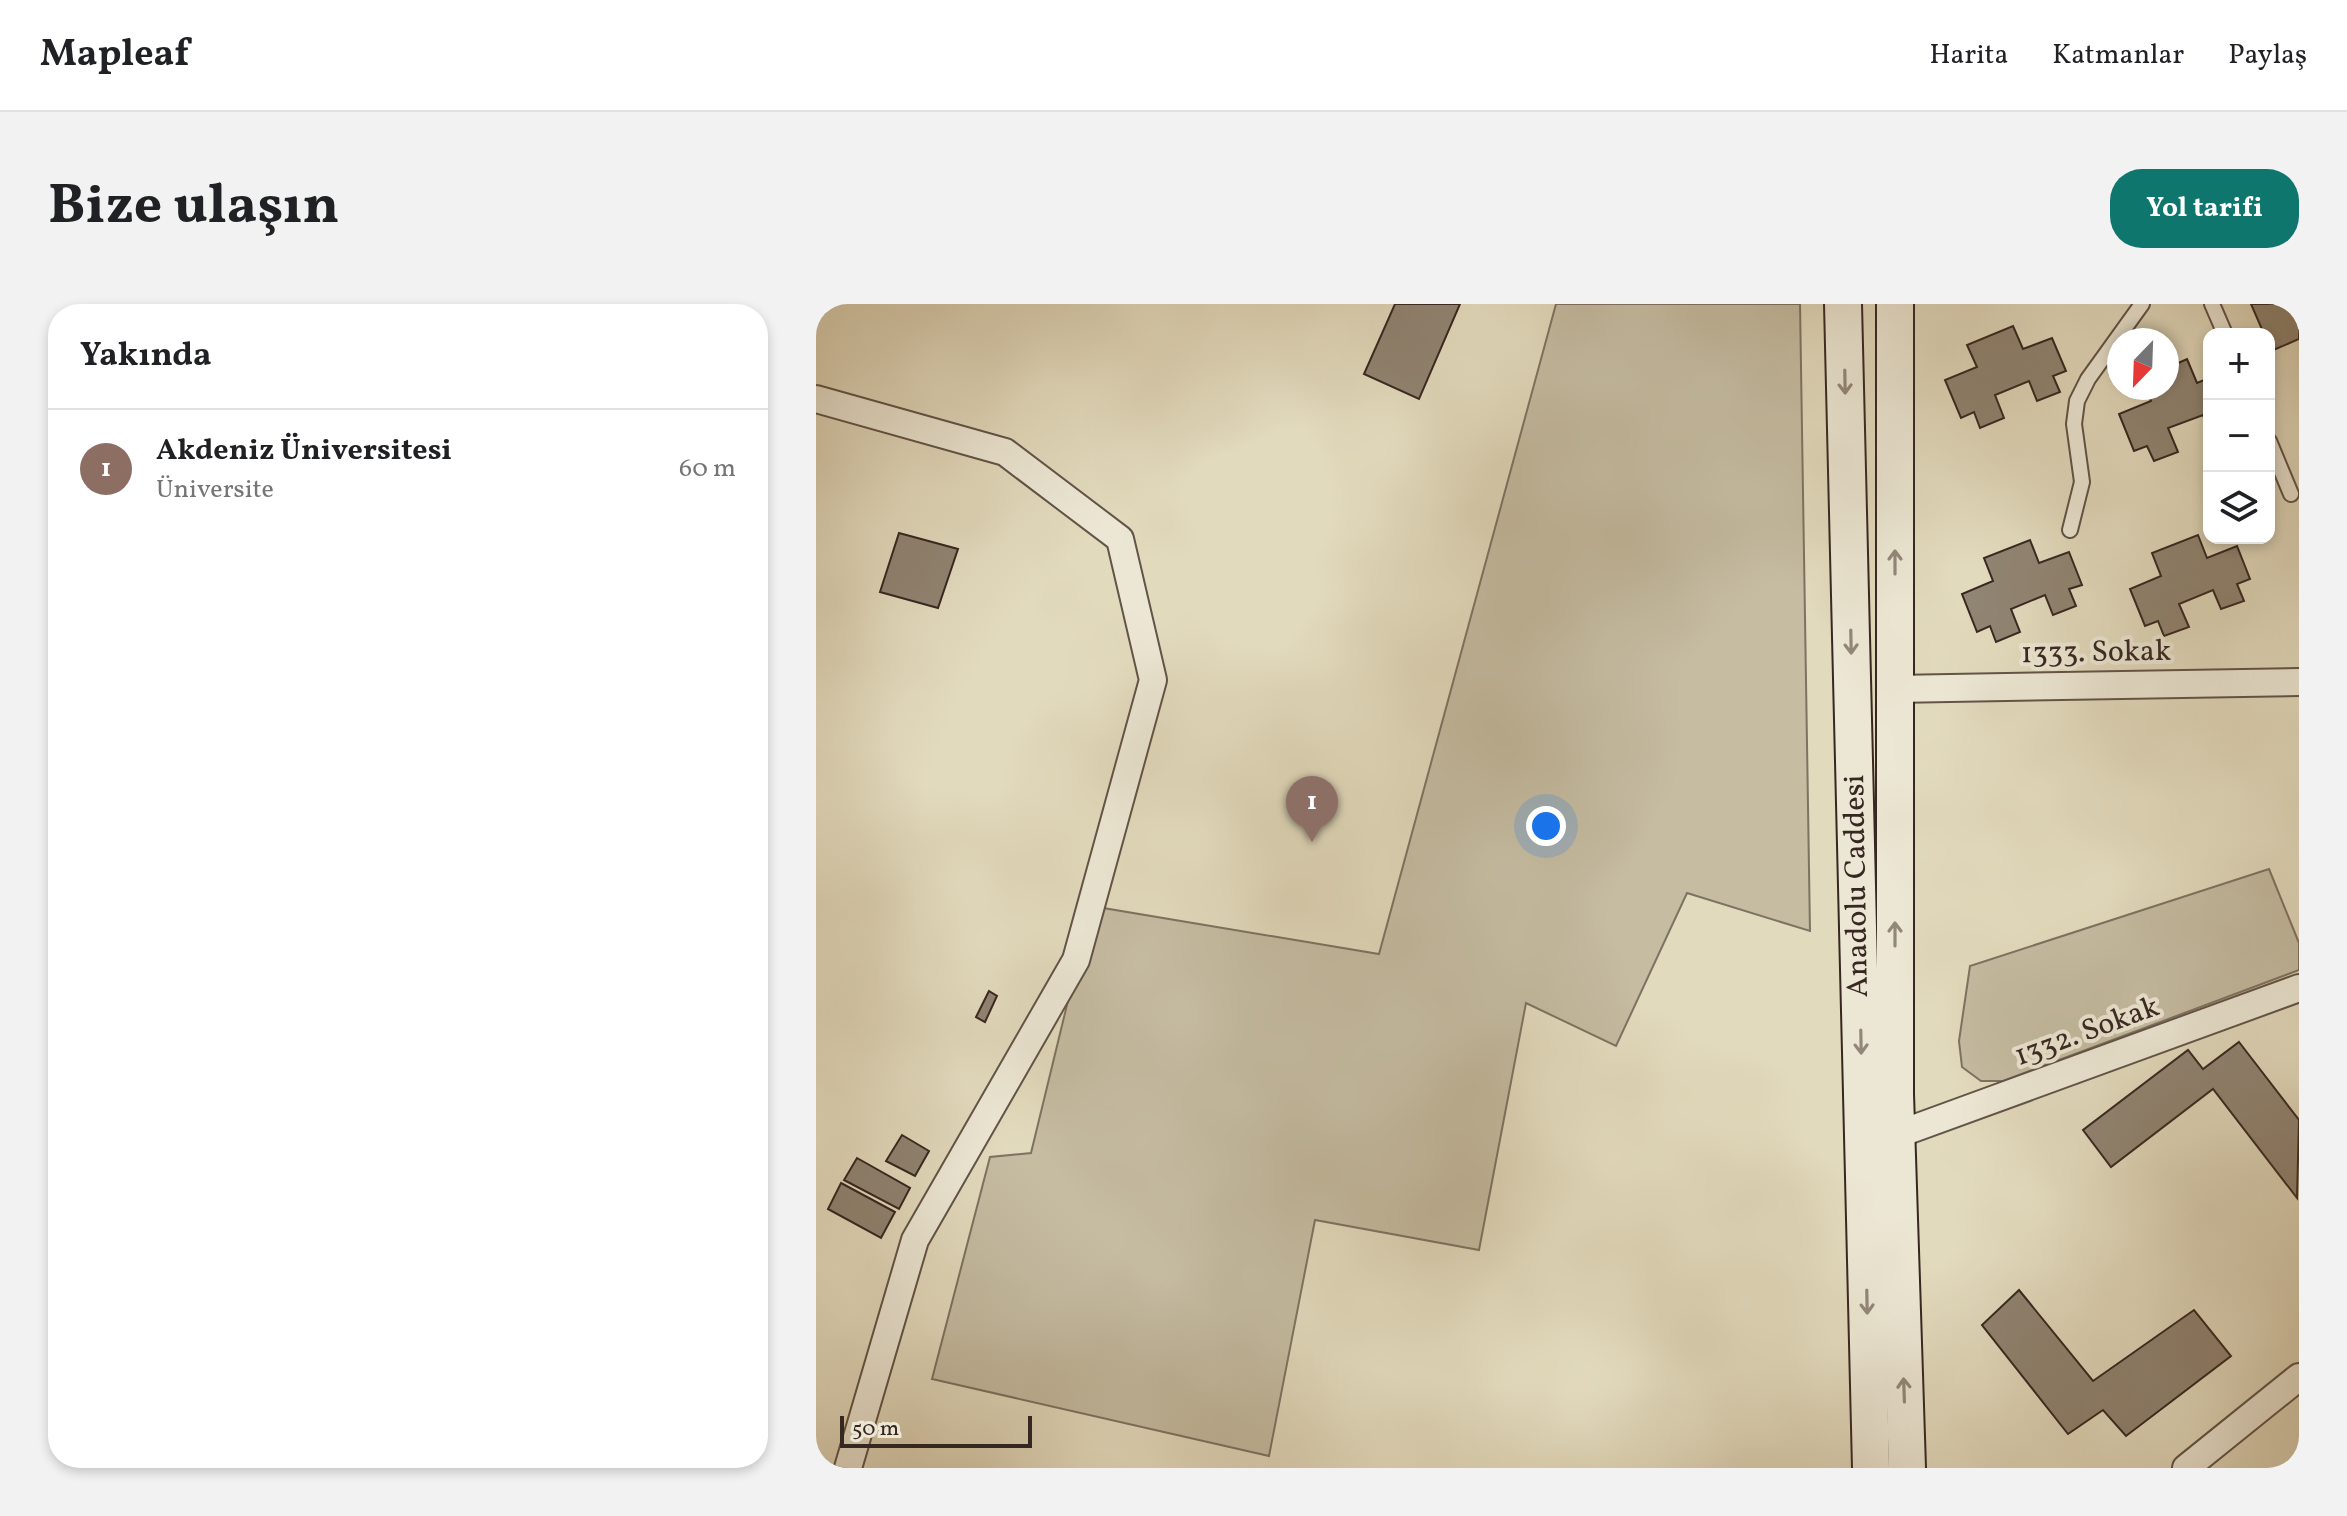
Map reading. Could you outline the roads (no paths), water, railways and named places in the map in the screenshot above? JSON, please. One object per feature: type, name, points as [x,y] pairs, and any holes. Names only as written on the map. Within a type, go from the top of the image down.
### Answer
[{"type":"main road","name":"Anadolu Caddesi","points":[[1843,304],[1871,1468]]},
{"type":"main road","name":"Anadolu Caddesi","points":[[1895,304],[1896,1135],[1908,1468]]},
{"type":"street","points":[[816,399],[1005,452],[1120,539],[1153,680],[1076,960],[915,1240],[848,1468]]},
{"type":"street","name":"1333. Sokak","points":[[1894,689],[2299,682]]},
{"type":"street","name":"1332. Sokak","points":[[1896,1135],[2299,988]]},
{"type":"street","points":[[2186,1468],[2299,1377]]},
{"type":"lane","points":[[2070,530],[2082,482],[2074,424],[2077,401],[2088,379],[2142,304]]},
{"type":"lane","points":[[2212,304],[2222,328]]},
{"type":"lane","points":[[2275,455],[2291,494]]},
{"type":"place","name":"Akdeniz Üniversitesi","points":[[1312,842]]}]
